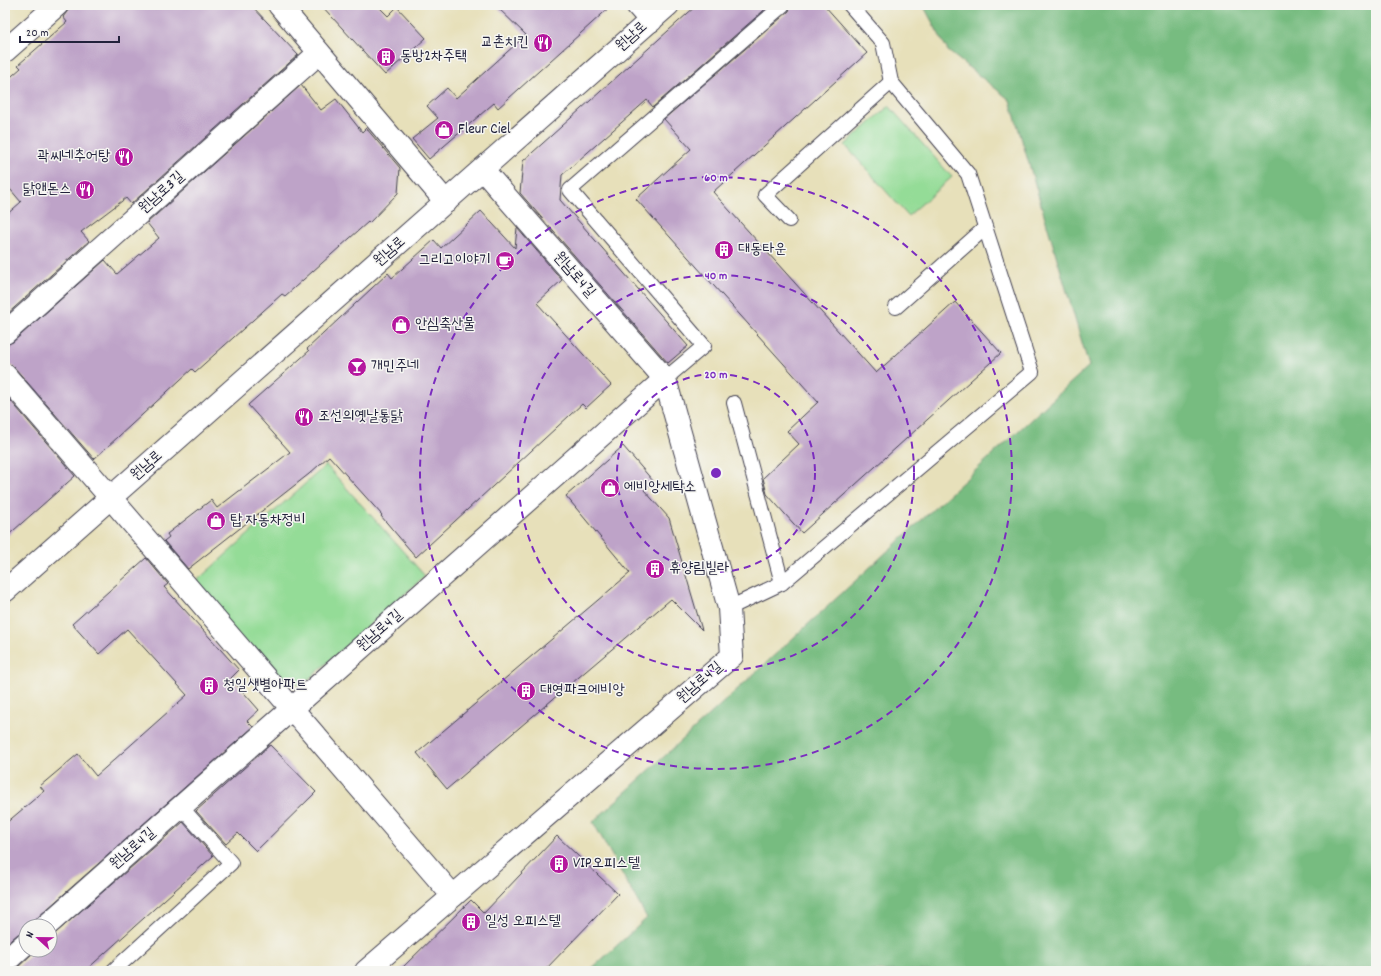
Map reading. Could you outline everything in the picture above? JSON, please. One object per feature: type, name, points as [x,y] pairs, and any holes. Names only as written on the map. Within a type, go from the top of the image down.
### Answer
[{"type":"street","points":[[5,51],[57,5]]},
{"type":"street","points":[[279,5],[446,202]]},
{"type":"street","name":"원남로","points":[[5,591],[483,170],[644,13],[668,5]]},
{"type":"street","name":"원남로3길","points":[[5,332],[319,53]]},
{"type":"street","name":"원남로4길","points":[[366,971],[732,656],[729,608],[665,379],[483,170]]},
{"type":"street","points":[[5,375],[293,708],[453,896]]},
{"type":"street","name":"원남로4길","points":[[55,918],[665,379]]},
{"type":"street","points":[[5,962],[18,950]]},
{"type":"lane","points":[[665,379],[704,346],[570,190],[783,5]]},
{"type":"lane","points":[[729,608],[782,582],[1032,372],[968,174],[891,82],[883,43],[850,5]]},
{"type":"lane","points":[[790,220],[765,195],[891,82]]},
{"type":"lane","points":[[896,308],[985,228]]},
{"type":"lane","points":[[734,403],[782,582]]},
{"type":"lane","points":[[112,971],[231,863],[181,807]]},
{"type":"green space","points":[[923,5],[1376,5],[1376,971],[589,971],[647,918],[593,822],[1089,366],[1010,100],[948,51]]},
{"type":"green space","points":[[889,106],[952,177],[908,216],[845,145]]},
{"type":"green space","points":[[326,465],[425,576],[301,686],[267,670],[192,585]]},
{"type":"building","points":[[69,5],[251,5],[298,55],[131,204],[126,198],[81,232],[89,241],[5,316],[5,216],[21,202],[5,183],[5,82],[21,68],[18,65],[67,22],[63,17],[69,9]]},
{"type":"building","name":"동방2차주택","points":[[321,5],[377,5],[388,16],[397,7],[426,38],[385,75]]},
{"type":"building","points":[[495,5],[612,5],[498,108],[494,103],[429,159],[412,139],[438,118],[427,106],[447,88],[456,98],[526,35]]},
{"type":"building","points":[[697,5],[770,5],[653,107],[647,100],[562,175],[560,200],[688,346],[668,363],[520,193],[523,161]]},
{"type":"building","name":"대동타운","points":[[791,5],[824,5],[867,53],[713,192],[876,373],[955,302],[1001,353],[802,533],[767,494],[763,478],[799,444],[787,431],[818,402],[636,199],[691,149],[664,119],[789,11]]},
{"type":"building","points":[[301,85],[321,110],[336,99],[362,132],[366,128],[400,168],[398,193],[369,223],[368,222],[285,296],[282,294],[195,372],[192,369],[94,459],[14,367],[5,363],[5,345],[13,342],[105,260],[117,274],[159,238],[147,223]]},
{"type":"building","points":[[481,211],[515,248],[517,228],[562,280],[537,303],[611,385],[586,408],[582,404],[416,557],[381,516],[382,515],[329,456],[309,474],[188,569],[164,541],[169,537],[167,534],[211,500],[217,508],[290,452],[248,405],[309,351],[307,349],[388,273],[392,278],[434,240],[441,248]]},
{"type":"building","points":[[5,394],[75,476],[5,538]]},
{"type":"building","points":[[623,446],[653,481],[644,490],[669,518],[702,630],[671,599],[447,789],[417,753],[630,573],[566,496]]},
{"type":"building","points":[[146,558],[168,584],[164,587],[239,670],[231,678],[259,710],[247,721],[253,727],[38,918],[18,918],[18,934],[5,945],[5,824],[44,791],[40,786],[78,754],[96,776],[187,695],[127,629],[99,654],[72,624]]},
{"type":"building","points":[[270,745],[316,792],[256,851],[238,833],[226,844],[196,811]]},
{"type":"building","points":[[183,822],[213,856],[85,971],[14,971],[28,958],[58,958],[58,931]]},
{"type":"building","points":[[557,836],[618,894],[544,971],[399,971],[471,900],[484,913]]},
{"type":"place","name":"교촌치킨","points":[[543,43]]},
{"type":"place","name":"동방2차주택","points":[[386,57]]},
{"type":"place","name":"Fleur Ciel","points":[[444,130]]},
{"type":"place","name":"곽씨네추어탕","points":[[124,157]]},
{"type":"place","name":"닭앤돈스","points":[[85,190]]},
{"type":"place","name":"대동타운","points":[[724,250]]},
{"type":"place","name":"그리고이야기","points":[[505,261]]},
{"type":"place","name":"안심축산물","points":[[401,325]]},
{"type":"place","name":"개민주네","points":[[357,367]]},
{"type":"place","name":"조선의옛날통닭","points":[[304,417]]},
{"type":"place","name":"에비앙세탁소","points":[[610,488]]},
{"type":"place","name":"탑 자동차정비","points":[[216,521]]},
{"type":"place","name":"휴양림빌라","points":[[655,569]]},
{"type":"place","name":"청일샛별아파트","points":[[209,686]]},
{"type":"place","name":"대영파크에비앙","points":[[526,691]]},
{"type":"place","name":"VIP오피스텔","points":[[559,864]]},
{"type":"place","name":"일성 오피스텔","points":[[471,922]]}]
